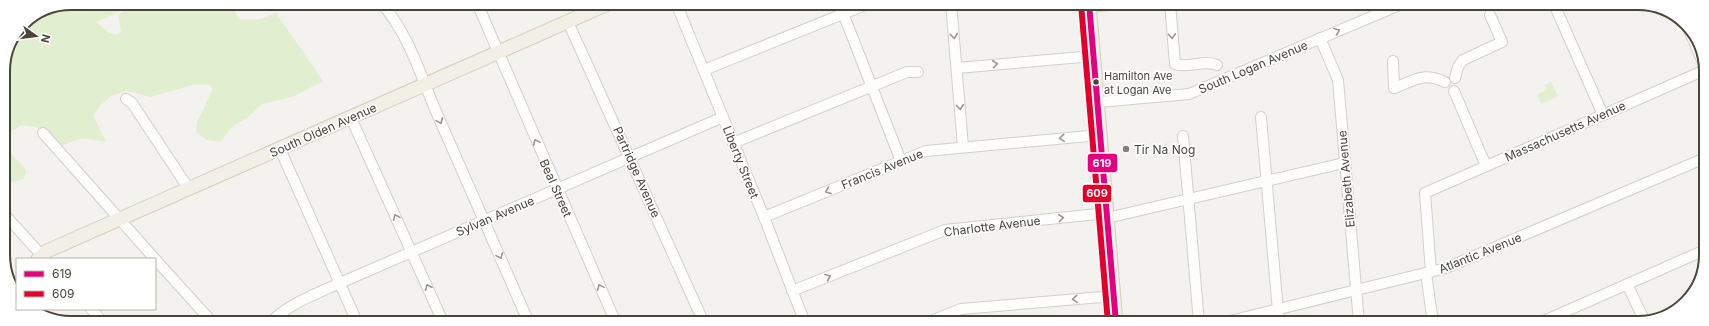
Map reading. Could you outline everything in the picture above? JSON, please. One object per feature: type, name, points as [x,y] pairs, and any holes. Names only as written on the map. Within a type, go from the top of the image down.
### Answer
[{"type":"main road","name":"South Olden Avenue","points":[[41,258],[48,250],[118,218],[189,189],[352,118],[595,10]]},
{"type":"main road","points":[[1089,10],[1115,316]]},
{"type":"street","points":[[387,10],[404,35],[526,316]]},
{"type":"street","name":"Beal Street","points":[[479,10],[613,316]]},
{"type":"street","name":"Liberty Street","points":[[679,10],[764,217],[802,316]]},
{"type":"street","points":[[842,10],[901,161]]},
{"type":"street","points":[[704,70],[853,10]]},
{"type":"street","points":[[952,10],[963,147]]},
{"type":"street","name":"South Logan Avenue","points":[[1170,10],[1174,62],[1180,65],[1207,63],[1217,65]]},
{"type":"street","name":"South Logan Avenue","points":[[1098,102],[1189,94],[1388,10]]},
{"type":"street","points":[[1557,10],[1603,115]]},
{"type":"street","points":[[1454,91],[1459,85],[1455,78],[1458,67],[1463,60],[1502,42],[1490,15]]},
{"type":"street","name":"Partridge Avenue","points":[[568,22],[631,157],[701,316]]},
{"type":"street","name":"Elizabeth Avenue","points":[[1320,38],[1338,80],[1358,316]]},
{"type":"street","points":[[956,68],[1094,56]]},
{"type":"street","points":[[1393,61],[1394,88],[1425,76],[1445,82]]},
{"type":"street","points":[[733,143],[909,71],[918,72]]},
{"type":"street","name":"Massachusetts Avenue","points":[[1428,273],[1425,193],[1699,72]]},
{"type":"street","points":[[1445,82],[1448,79],[1455,78]]},
{"type":"street","points":[[1445,82],[1446,89],[1450,92],[1454,91]]},
{"type":"street","points":[[1454,91],[1486,166]]},
{"type":"street","points":[[126,99],[132,102],[189,189]]},
{"type":"street","name":"Sylvan Avenue","points":[[278,316],[295,304],[340,283],[723,117]]},
{"type":"street","points":[[1261,117],[1278,316]]},
{"type":"street","points":[[352,118],[440,316]]},
{"type":"street","points":[[43,133],[154,258]]},
{"type":"street","name":"Francis Avenue","points":[[764,217],[926,151],[1100,135]]},
{"type":"street","points":[[1183,136],[1198,316]]},
{"type":"street","points":[[280,149],[354,316]]},
{"type":"street","name":"Atlantic Avenue","points":[[1250,316],[1446,268],[1699,161]]},
{"type":"street","name":"Charlotte Avenue","points":[[792,291],[945,230],[1107,216],[1189,199],[1344,163]]},
{"type":"street","points":[[10,221],[41,258]]},
{"type":"street","points":[[1554,316],[1699,253]]},
{"type":"street","points":[[156,260],[207,316]]},
{"type":"street","points":[[1428,273],[1432,316]]},
{"type":"street","points":[[1628,284],[1642,316]]},
{"type":"street","points":[[944,316],[961,309],[1114,296]]},
{"type":"green space","points":[[71,10],[123,10],[234,10],[239,19],[261,19],[276,13],[323,81],[292,97],[262,104],[249,116],[232,127],[220,142],[207,140],[196,132],[197,122],[213,89],[210,85],[193,85],[150,97],[127,91],[111,96],[93,115],[106,142],[82,138],[59,147],[44,136],[37,127],[22,125],[10,132],[11,59],[20,37],[37,20],[59,11]],"holes":[[[123,10],[123,12],[118,14],[121,31],[117,35],[107,32],[97,22]]]},
{"type":"green space","points":[[1551,82],[1558,96],[1541,104],[1537,94],[1547,90],[1545,85]]},
{"type":"green space","points":[[10,152],[26,170],[24,179],[11,182]]},
{"type":"transit line","name":"609","points":[[1082,10],[1107,316]]},
{"type":"transit line","name":"619","points":[[1090,10],[1115,316]]},
{"type":"place","name":"Hamilton Ave at Logan Ave","points":[[1096,82]]},
{"type":"place","name":"Tir Na Nog","points":[[1126,149]]}]
